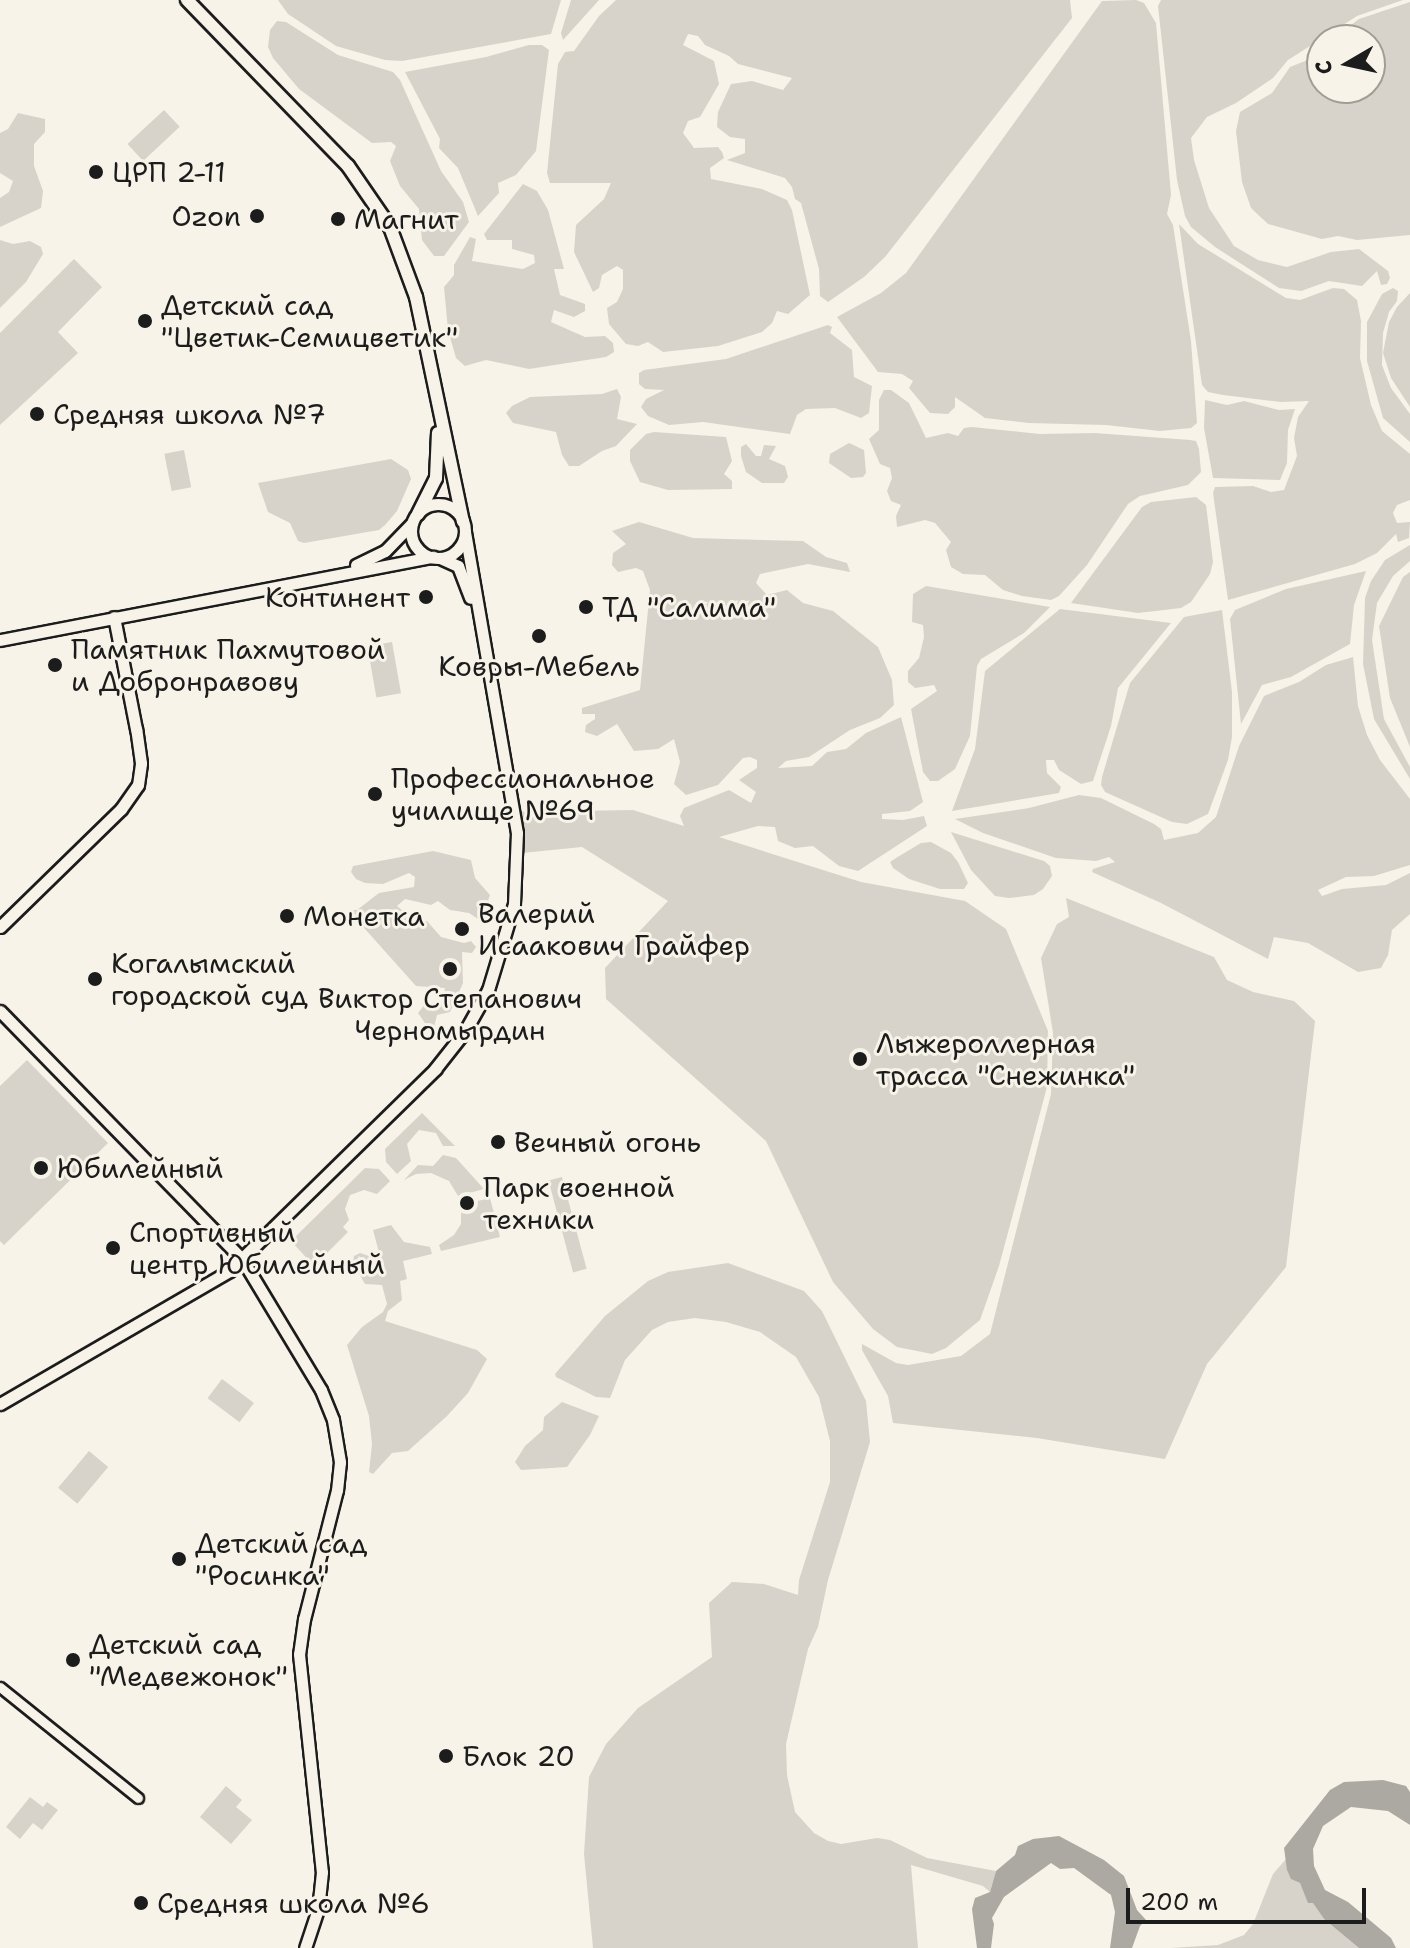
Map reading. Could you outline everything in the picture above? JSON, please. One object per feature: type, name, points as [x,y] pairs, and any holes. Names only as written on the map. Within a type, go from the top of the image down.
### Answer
[{"type":"main road","points":[[187,0],[324,140],[379,207],[412,280],[464,526]]},
{"type":"main road","points":[[416,517],[429,497],[438,467],[436,397]]},
{"type":"street","points":[[0,1404],[211,1284],[242,1259],[435,1069],[465,1031],[495,972],[514,904],[517,833],[464,526],[455,510],[442,505],[429,506],[385,551],[336,573]]},
{"type":"street","points":[[416,517],[414,542],[423,553],[453,562],[464,575],[484,649]]},
{"type":"street","points":[[0,640],[336,573],[434,557],[456,551],[464,526]]},
{"type":"street","points":[[0,927],[121,809],[138,785],[141,763],[114,617]]},
{"type":"street","points":[[0,1011],[242,1259],[321,1390],[333,1420],[339,1447],[335,1503],[304,1619],[299,1654],[322,1872],[316,1918],[305,1948]]},
{"type":"street","points":[[0,1687],[138,1798]]},
{"type":"shaded area","points":[[278,0],[561,0],[551,34],[402,61],[385,60],[336,46],[288,14]]},
{"type":"shaded area","points":[[571,0],[599,0],[563,40],[561,33]]},
{"type":"shaded area","points":[[616,0],[1070,0],[1072,18],[885,257],[864,277],[828,302],[820,296],[819,269],[801,203],[795,199],[792,187],[785,178],[727,160],[745,153],[745,139],[730,137],[717,127],[718,112],[731,84],[752,81],[783,90],[792,78],[738,64],[729,56],[705,45],[698,36],[688,34],[683,45],[714,61],[719,84],[700,117],[688,121],[683,133],[694,148],[718,147],[722,152],[724,158],[710,168],[711,179],[762,189],[787,200],[792,210],[810,295],[788,314],[777,311],[772,323],[762,332],[718,346],[663,352],[648,342],[638,346],[626,344],[609,324],[607,308],[617,302],[623,289],[623,270],[617,266],[602,275],[599,288],[593,292],[574,252],[576,225],[604,199],[611,183],[550,183],[547,173],[558,64],[565,52],[574,51],[599,16]]},
{"type":"shaded area","points":[[1136,0],[1144,3],[1156,23],[1171,195],[1167,214],[1173,225],[1191,341],[1197,423],[1191,428],[1160,431],[1106,425],[1028,423],[985,418],[955,397],[955,407],[948,414],[930,413],[909,388],[913,381],[902,374],[878,372],[837,317],[881,293],[906,273],[1102,1]]},
{"type":"shaded area","points":[[1161,0],[1403,0],[1357,16],[1344,24],[1306,24],[1306,49],[1288,60],[1273,78],[1236,103],[1207,117],[1191,138],[1194,160],[1209,208],[1234,246],[1258,260],[1287,267],[1331,252],[1359,249],[1388,271],[1390,278],[1387,284],[1381,285],[1377,271],[1362,286],[1329,281],[1301,291],[1279,288],[1215,247],[1191,227],[1185,216],[1177,180],[1158,6]]},
{"type":"shaded area","points":[[1410,2],[1410,235],[1357,240],[1338,236],[1322,239],[1268,224],[1251,208],[1242,182],[1236,131],[1240,112],[1272,93],[1290,67],[1306,61],[1306,104],[1386,104],[1386,24],[1352,24]]},
{"type":"shaded area","points":[[277,21],[286,22],[338,55],[393,72],[400,80],[441,171],[463,202],[469,222],[444,256],[434,256],[422,240],[419,209],[400,186],[390,161],[396,146],[391,142],[372,143],[299,89],[273,58],[268,47],[270,30]]},
{"type":"shaded area","points":[[529,45],[542,45],[549,50],[536,151],[516,175],[498,183],[499,193],[478,216],[458,168],[439,148],[440,139],[405,72],[486,57]]},
{"type":"shaded area","points":[[164,110],[180,127],[143,161],[127,144]]},
{"type":"shaded area","points":[[18,113],[45,119],[45,132],[34,144],[34,166],[43,191],[41,208],[0,227],[0,198],[9,192],[13,181],[0,173],[0,133],[8,129]]},
{"type":"shaded area","points":[[523,184],[537,191],[548,210],[564,269],[554,269],[560,295],[585,304],[585,311],[574,317],[554,310],[551,322],[585,337],[605,336],[613,343],[614,352],[606,357],[529,369],[486,360],[465,366],[456,358],[448,330],[444,287],[454,275],[454,265],[470,237],[476,239],[472,261],[523,269],[535,263],[534,255],[512,249],[512,240],[487,240],[484,234]]},
{"type":"shaded area","points":[[1179,224],[1198,244],[1286,298],[1300,300],[1333,288],[1344,289],[1357,300],[1361,321],[1360,358],[1371,405],[1382,431],[1410,454],[1410,500],[1397,505],[1393,513],[1397,523],[1410,522],[1409,538],[1398,542],[1396,534],[1377,553],[1355,564],[1228,600],[1213,493],[1215,487],[1253,486],[1271,492],[1284,490],[1297,456],[1294,438],[1298,417],[1309,401],[1281,402],[1223,395],[1208,392],[1202,385]]},
{"type":"shaded area","points":[[0,240],[13,244],[30,241],[41,247],[43,254],[26,282],[0,308]]},
{"type":"shaded area","points":[[74,259],[102,287],[58,332],[78,353],[0,425],[0,333]]},
{"type":"shaded area","points":[[1393,288],[1398,291],[1397,301],[1389,312],[1383,333],[1382,365],[1391,388],[1410,414],[1410,442],[1383,418],[1367,361],[1367,322],[1382,294]]},
{"type":"shaded area","points":[[1410,293],[1410,407],[1391,378],[1383,353],[1389,322]]},
{"type":"shaded area","points":[[828,325],[832,327],[830,333],[852,350],[854,377],[872,386],[869,413],[861,418],[835,408],[806,409],[797,415],[790,434],[703,422],[669,425],[648,416],[641,407],[646,399],[664,390],[645,389],[639,384],[639,373],[644,370],[726,359]]},
{"type":"shaded area","points":[[617,389],[621,397],[617,419],[637,424],[616,446],[579,466],[569,466],[562,455],[556,432],[513,423],[506,413],[512,406],[530,397],[602,394]]},
{"type":"shaded area","points":[[884,390],[891,390],[909,403],[926,438],[948,433],[958,436],[964,428],[972,427],[1040,434],[1095,433],[1190,440],[1196,441],[1199,449],[1201,472],[1188,485],[1140,496],[1128,504],[1087,565],[1059,596],[1051,600],[1022,596],[1003,590],[985,575],[963,574],[951,567],[946,550],[951,542],[935,523],[925,520],[897,527],[896,516],[901,505],[891,501],[887,491],[892,478],[890,468],[880,464],[869,439],[879,430],[879,400]]},
{"type":"shaded area","points":[[1205,400],[1227,405],[1244,401],[1279,410],[1295,409],[1288,430],[1287,463],[1280,480],[1213,478],[1204,428]]},
{"type":"shaded area","points":[[646,434],[726,437],[732,461],[724,474],[732,481],[732,489],[668,490],[640,482],[630,461],[630,450]]},
{"type":"shaded area","points":[[849,443],[864,450],[866,473],[863,477],[851,478],[829,463],[830,454]]},
{"type":"shaded area","points":[[746,444],[756,456],[761,456],[764,445],[776,446],[769,459],[785,466],[788,477],[784,483],[762,483],[746,472],[741,447]]},
{"type":"shaded area","points":[[184,450],[191,487],[172,491],[164,454]]},
{"type":"shaded area","points":[[391,459],[408,470],[411,479],[397,511],[379,530],[304,543],[298,541],[290,523],[268,512],[258,483]]},
{"type":"shaded area","points":[[1196,497],[1206,505],[1213,562],[1210,574],[1191,602],[1181,608],[1138,613],[1071,603],[1142,507],[1151,502]]},
{"type":"shaded area","name":"Лыжероллерная трасса \"Снежинка\"","points":[[639,522],[693,538],[803,541],[826,557],[847,563],[850,572],[808,564],[760,574],[756,583],[767,595],[787,590],[803,603],[833,611],[878,647],[892,680],[894,705],[880,718],[850,730],[809,757],[786,761],[778,768],[812,766],[827,752],[846,749],[866,733],[901,717],[923,802],[910,811],[882,814],[882,819],[903,820],[924,816],[927,826],[858,871],[839,866],[813,846],[795,848],[778,841],[775,827],[758,826],[719,837],[861,882],[965,901],[1006,929],[1048,1031],[1047,1087],[999,1266],[980,1320],[946,1348],[932,1354],[897,1347],[873,1329],[833,1282],[766,1141],[606,999],[605,968],[668,901],[582,847],[522,853],[518,812],[633,810],[684,826],[680,816],[684,808],[729,790],[751,803],[756,792],[739,780],[757,768],[757,760],[750,757],[743,758],[718,785],[686,795],[674,784],[680,762],[674,739],[658,749],[634,751],[617,724],[597,736],[585,732],[586,725],[595,719],[595,714],[582,714],[582,708],[640,690],[650,590],[643,571],[636,568],[618,572],[612,565],[613,553],[626,544],[612,531]]},
{"type":"shaded area","points":[[1410,545],[1410,561],[1393,576],[1377,603],[1372,640],[1384,719],[1410,767],[1410,779],[1374,719],[1363,664],[1365,598],[1371,581],[1385,560]]},
{"type":"shaded area","points":[[1366,571],[1354,605],[1350,644],[1291,677],[1262,685],[1241,724],[1230,619],[1235,610],[1286,589]]},
{"type":"shaded area","points":[[1410,572],[1410,747],[1390,698],[1379,626],[1403,577]]},
{"type":"shaded area","points":[[926,586],[1050,607],[1024,633],[981,659],[977,666],[970,736],[955,769],[938,781],[930,781],[923,772],[911,709],[937,691],[934,685],[915,688],[908,682],[908,671],[919,658],[924,637],[923,625],[912,622],[913,594]]},
{"type":"shaded area","points":[[1060,609],[1171,623],[1118,688],[1111,726],[1093,781],[1081,784],[1059,770],[1054,760],[1046,760],[1047,773],[1061,787],[1059,793],[952,811],[975,749],[985,671]]},
{"type":"shaded area","points":[[1222,610],[1232,692],[1232,737],[1228,760],[1208,814],[1187,824],[1172,822],[1105,792],[1101,785],[1102,777],[1130,683],[1184,617]]},
{"type":"shaded area","points":[[392,642],[401,693],[376,698],[367,646]]},
{"type":"shaded area","points":[[1353,657],[1358,706],[1367,735],[1380,760],[1410,799],[1410,865],[1374,876],[1346,877],[1318,890],[1322,896],[1342,889],[1386,885],[1410,873],[1410,914],[1392,930],[1388,955],[1381,968],[1358,972],[1308,943],[1274,937],[1268,959],[1161,903],[1092,872],[1115,862],[1109,857],[1096,861],[1056,858],[983,833],[955,819],[1029,808],[1079,795],[1101,798],[1154,824],[1161,829],[1164,840],[1198,833],[1216,817],[1239,746],[1264,696],[1299,682],[1326,665]]},
{"type":"shaded area","points":[[951,832],[1044,861],[1050,866],[1052,876],[1043,889],[1034,895],[995,896],[971,870]]},
{"type":"shaded area","points":[[931,842],[951,853],[958,862],[968,883],[964,889],[940,889],[909,879],[893,868],[890,862],[921,843]]},
{"type":"shaded area","points":[[433,851],[471,860],[475,878],[490,895],[481,921],[469,913],[450,910],[438,901],[431,905],[405,899],[397,906],[416,922],[427,921],[441,937],[464,943],[471,941],[476,947],[472,953],[462,952],[463,983],[450,1012],[437,1015],[434,1027],[427,1026],[418,1013],[426,1003],[442,1002],[445,988],[416,986],[348,910],[357,910],[379,893],[414,887],[415,877],[409,873],[383,884],[365,883],[356,879],[351,872],[353,866]]},
{"type":"shaded area","points":[[1066,898],[1214,957],[1227,980],[1253,992],[1294,1001],[1315,1021],[1286,1267],[1207,1364],[1165,1459],[1037,1438],[893,1423],[888,1396],[862,1350],[862,1344],[896,1363],[908,1365],[961,1356],[990,1334],[1051,1094],[1053,1033],[1041,958],[1057,924],[1069,917]]},
{"type":"shaded area","name":"Юбилейный","points":[[27,1060],[108,1143],[4,1245],[0,1241],[0,1086]]},
{"type":"shaded area","points":[[422,1113],[455,1146],[443,1146],[436,1133],[419,1130],[407,1144],[411,1161],[397,1174],[386,1162],[385,1149]]},
{"type":"shaded area","points":[[443,1155],[456,1158],[484,1189],[458,1196],[449,1181],[431,1173],[416,1174],[404,1180],[418,1165],[433,1166]]},
{"type":"shaded area","points":[[365,1168],[379,1169],[390,1181],[377,1194],[364,1190],[350,1195],[345,1209],[349,1220],[343,1227],[348,1232],[314,1266],[291,1241]]},
{"type":"shaded area","points":[[562,1177],[587,1269],[573,1272],[548,1181]]},
{"type":"shaded area","points":[[490,1198],[500,1237],[441,1251],[439,1245],[454,1235],[461,1224],[461,1205]]},
{"type":"shaded area","points":[[391,1225],[404,1242],[430,1247],[432,1254],[403,1261],[407,1279],[400,1281],[402,1300],[388,1311],[385,1321],[477,1350],[487,1359],[468,1393],[447,1416],[408,1451],[392,1453],[373,1474],[369,1472],[372,1444],[369,1416],[347,1345],[362,1327],[383,1312],[387,1304],[382,1285],[365,1284],[353,1263],[354,1256],[360,1253],[381,1260],[373,1230]]},
{"type":"shaded area","points":[[728,1263],[804,1291],[822,1311],[866,1401],[870,1442],[828,1580],[818,1627],[808,1649],[786,1744],[787,1775],[795,1812],[814,1833],[828,1841],[841,1844],[877,1838],[890,1840],[927,1858],[996,1871],[990,1892],[983,1886],[911,1865],[918,1948],[593,1948],[584,1854],[589,1777],[606,1744],[638,1708],[712,1657],[709,1603],[732,1582],[764,1584],[798,1595],[799,1580],[830,1482],[830,1441],[819,1397],[796,1357],[760,1332],[726,1322],[695,1318],[668,1322],[652,1330],[625,1360],[610,1398],[596,1397],[555,1374],[605,1316],[648,1281],[668,1272]]},
{"type":"shaded area","points":[[222,1379],[254,1403],[240,1422],[208,1398]]},
{"type":"shaded area","points":[[562,1402],[599,1416],[590,1435],[567,1467],[521,1470],[515,1462],[525,1446],[543,1430],[544,1417]]},
{"type":"shaded area","points":[[89,1451],[108,1467],[77,1504],[58,1488]]},
{"type":"shaded area","points":[[1383,1780],[1406,1786],[1410,1792],[1410,1825],[1388,1811],[1351,1807],[1323,1826],[1313,1849],[1314,1866],[1325,1890],[1348,1902],[1391,1938],[1396,1948],[1359,1948],[1324,1919],[1313,1903],[1308,1903],[1300,1883],[1291,1879],[1287,1870],[1284,1848],[1330,1790],[1344,1782]]},
{"type":"shaded area","points":[[226,1786],[242,1800],[236,1807],[252,1820],[231,1844],[200,1817]]},
{"type":"shaded area","points":[[30,1797],[43,1807],[47,1802],[58,1810],[42,1830],[33,1823],[20,1839],[6,1827]]},
{"type":"shaded area","points":[[1059,1836],[1104,1860],[1124,1876],[1137,1910],[1146,1920],[1140,1926],[1132,1948],[1110,1948],[1115,1912],[1111,1895],[1074,1868],[1060,1869],[1051,1863],[1004,1897],[992,1918],[991,1948],[977,1948],[972,1909],[975,1898],[990,1892],[996,1871],[1015,1855],[1018,1846],[1033,1839]]},
{"type":"shaded area","points":[[1287,1858],[1292,1879],[1300,1883],[1324,1919],[1359,1948],[1171,1948],[1218,1945],[1244,1935],[1253,1924],[1273,1874]]},
{"type":"place","name":"ЦРП 2-11","points":[[96,172]]},
{"type":"place","name":"Ozon","points":[[257,216]]},
{"type":"place","name":"Магнит","points":[[338,219]]},
{"type":"place","name":"Детский сад \"Цветик-Семицветик\"","points":[[145,321]]},
{"type":"place","name":"Средняя школа №7","points":[[37,414]]},
{"type":"place","name":"Континент","points":[[426,597]]},
{"type":"place","name":"ТД \"Салима\"","points":[[586,607]]},
{"type":"place","name":"Ковры-Мебель","points":[[539,636]]},
{"type":"place","name":"Памятник Пахмутовой и Добронравову","points":[[55,665]]},
{"type":"place","name":"Профессиональное училище №69","points":[[375,794]]},
{"type":"place","name":"Монетка","points":[[287,916]]},
{"type":"place","name":"Валерий Исаакович Грайфер","points":[[462,929]]},
{"type":"place","name":"Виктор Степанович Черномырдин","points":[[450,969]]},
{"type":"place","name":"Когалымский городской суд","points":[[95,979]]},
{"type":"place","name":"Лыжероллерная трасса \"Снежинка\"","points":[[860,1059]]},
{"type":"place","name":"Вечный огонь","points":[[498,1142]]},
{"type":"place","name":"Юбилейный","points":[[41,1168]]},
{"type":"place","name":"Парк военной техники","points":[[467,1203]]},
{"type":"place","name":"Спортивный центр Юбилейный","points":[[113,1248]]},
{"type":"place","name":"Детский сад \"Росинка\"","points":[[179,1559]]},
{"type":"place","name":"Детский сад \"Медвежонок\"","points":[[73,1660]]},
{"type":"place","name":"Блок 20","points":[[446,1756]]},
{"type":"place","name":"Средняя школа №6","points":[[141,1903]]}]
